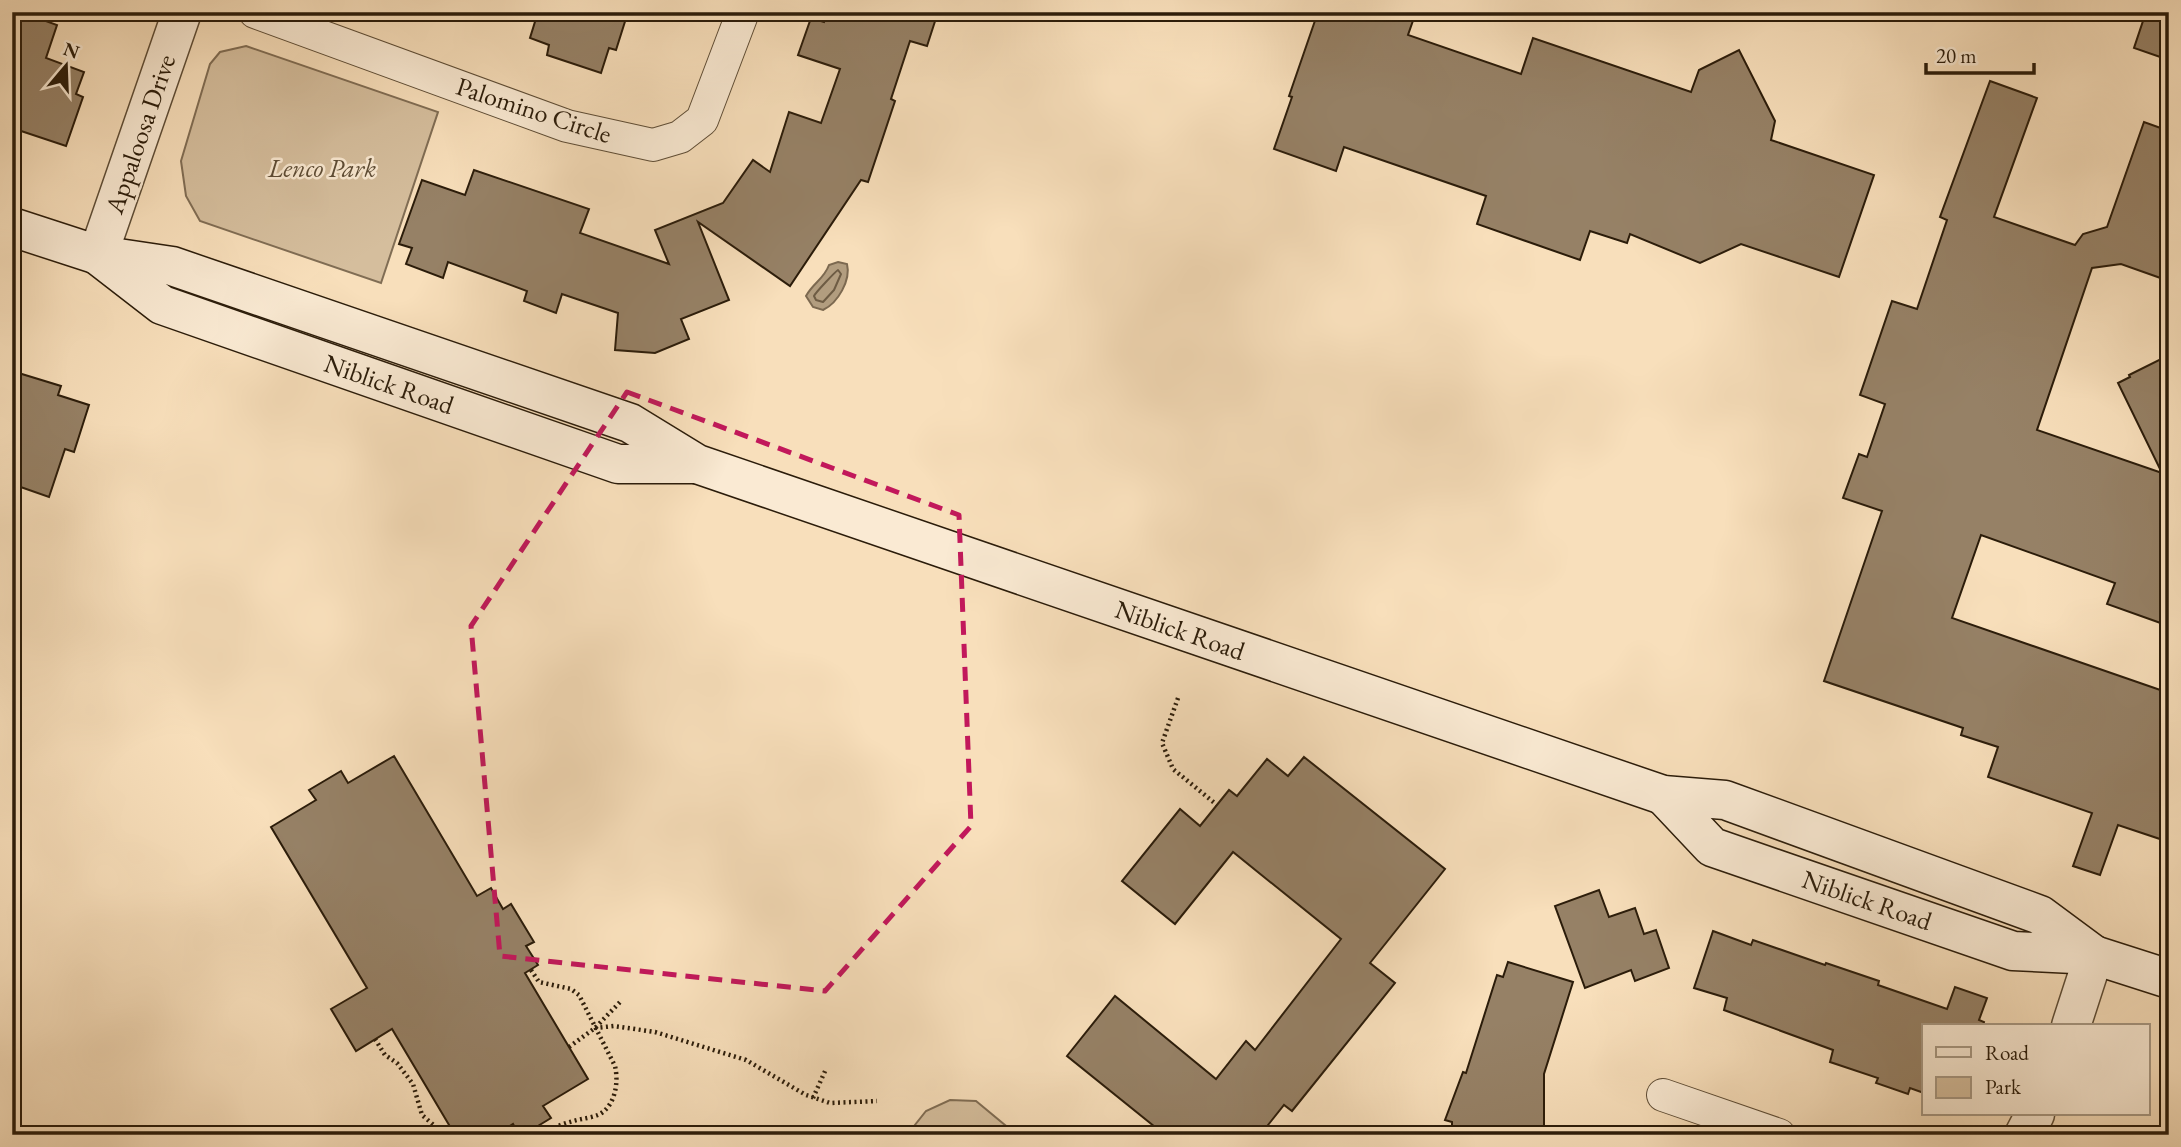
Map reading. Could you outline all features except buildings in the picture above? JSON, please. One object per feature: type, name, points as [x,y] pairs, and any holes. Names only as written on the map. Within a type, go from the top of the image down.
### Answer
[{"type":"main road","name":"Appaloosa Drive","points":[[98,255],[182,12]]},
{"type":"main road","name":"Niblick Road","points":[[12,227],[98,255],[162,305],[618,464],[697,464],[1663,795],[1726,800],[2040,915],[2094,955],[2169,979]]},
{"type":"main road","points":[[2072,1024],[2094,955]]},
{"type":"main road","points":[[2024,1135],[2034,1116]]},
{"type":"street","name":"Palomino Circle","points":[[255,12],[567,127],[653,145],[680,137],[702,120],[743,12]]},
{"type":"street","points":[[1663,1095],[1779,1135]]},
{"type":"path","points":[[1178,698],[1162,743],[1173,769],[1217,805]]},
{"type":"path","points":[[531,970],[539,982],[571,989],[579,995],[618,1077],[606,1109],[597,1115],[565,1123],[540,1135]]},
{"type":"path","points":[[569,1047],[595,1028],[622,1000]]},
{"type":"path","points":[[595,1028],[614,1026],[655,1032],[746,1060],[813,1098],[830,1103],[877,1101]]},
{"type":"path","points":[[376,1039],[386,1055],[397,1063],[413,1084],[422,1115],[445,1135]]},
{"type":"path","points":[[813,1098],[826,1069]]},
{"type":"highlighted area","points":[[627,392],[959,515],[971,826],[825,991],[500,956],[471,626]]},
{"type":"green space","name":"Lenco Park","points":[[246,46],[438,112],[381,283],[200,221],[186,196],[181,161],[210,64],[220,52]]},
{"type":"green space","points":[[950,1100],[976,1101],[1017,1135],[907,1135],[926,1111]]},
{"type":"water","points":[[838,262],[847,264],[848,270],[842,290],[829,307],[823,310],[813,307],[806,296],[829,265]]}]
